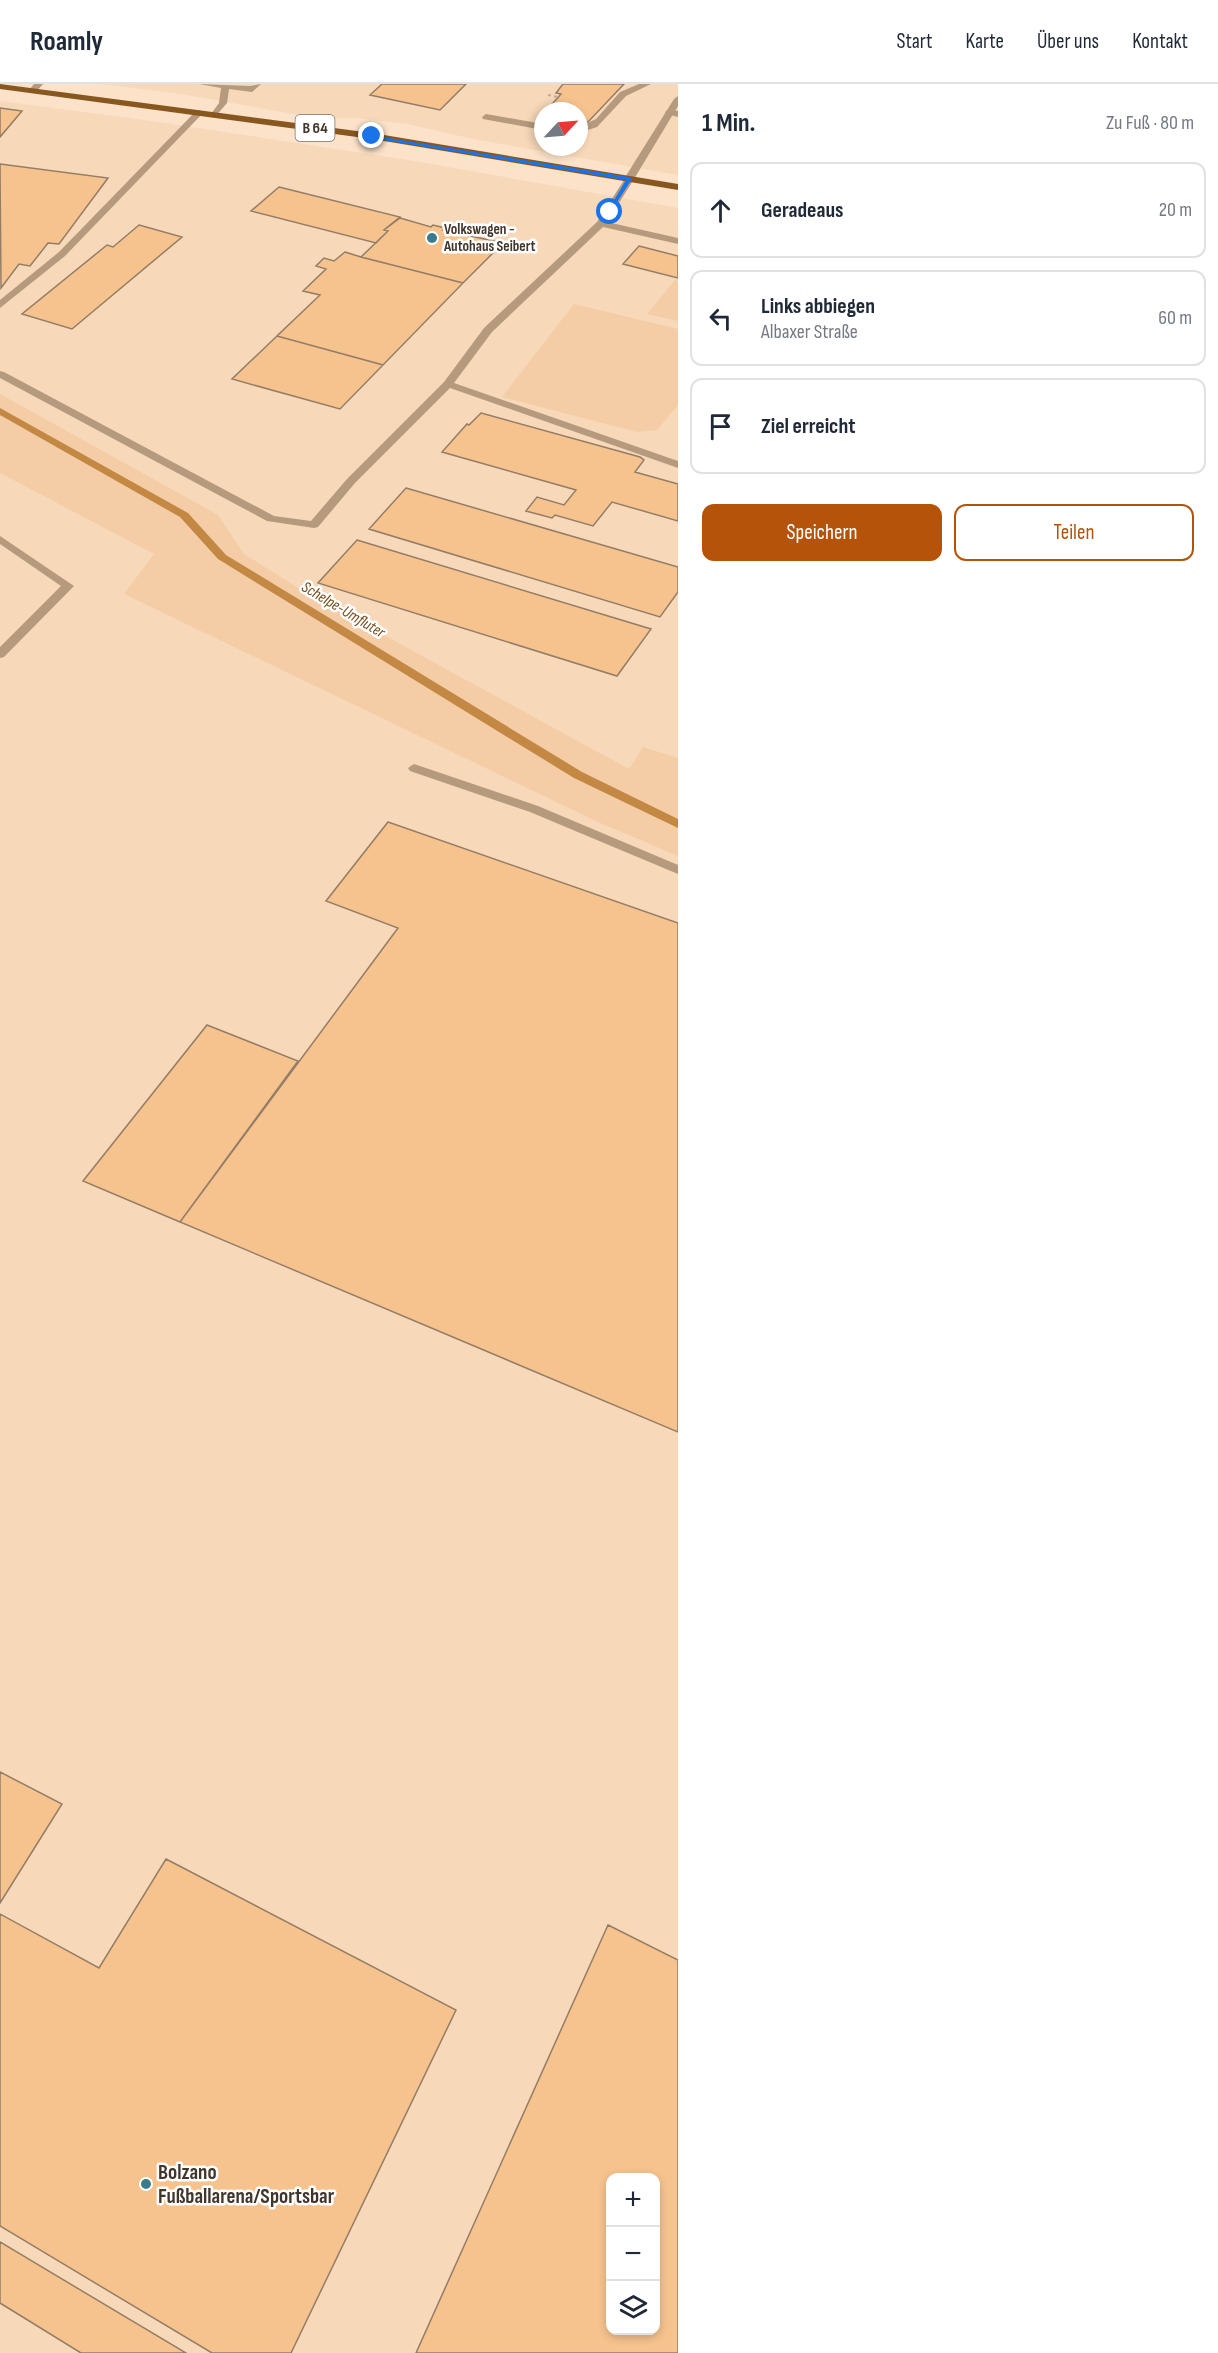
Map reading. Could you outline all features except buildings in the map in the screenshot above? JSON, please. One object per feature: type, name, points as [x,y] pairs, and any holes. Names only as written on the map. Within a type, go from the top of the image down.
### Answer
[{"type":"main road","name":"B 64","points":[[0,86],[36,87],[372,136],[678,187]]},
{"type":"street","points":[[203,84],[252,89],[257,84]]},
{"type":"street","points":[[588,130],[599,124],[624,93],[646,84]]},
{"type":"street","points":[[215,114],[223,103],[225,85]]},
{"type":"street","points":[[0,374],[271,519],[314,525],[351,481],[448,384],[488,330],[601,224],[673,113],[678,99]]},
{"type":"street","points":[[0,305],[62,254],[200,112]]},
{"type":"street","points":[[486,117],[534,125]]},
{"type":"street","points":[[601,224],[678,241]]},
{"type":"street","points":[[448,384],[678,465]]},
{"type":"street","points":[[0,539],[68,586],[0,654]]},
{"type":"street","points":[[414,768],[534,809],[678,870]]},
{"type":"shaded area","points":[[103,84],[678,84],[678,175],[570,156],[588,156],[588,102],[534,102],[534,150],[408,124],[357,118],[316,118],[182,94]]},
{"type":"shaded area","points":[[0,101],[159,122],[414,161],[678,208],[678,2353],[0,2353]]},
{"type":"shaded area","points":[[675,280],[678,281],[678,321],[647,314]]},
{"type":"shaded area","points":[[574,304],[678,329],[678,405],[657,430],[637,432],[502,397]]},
{"type":"shaded area","points":[[0,394],[218,515],[244,554],[303,591],[629,769],[643,747],[678,758],[678,856],[598,822],[124,594],[154,554],[0,473]]},
{"type":"waterway","name":"Schelpe-Umfluter","points":[[0,411],[184,515],[222,557],[578,775],[678,824]]},
{"type":"place","name":"Volkswagen - Autohaus Seibert","points":[[432,238]]},
{"type":"place","name":"Bolzano Fußballarena/Sportsbar","points":[[146,2184]]},
{"type":"route","points":[[372,136],[629,179],[610,212]]}]
